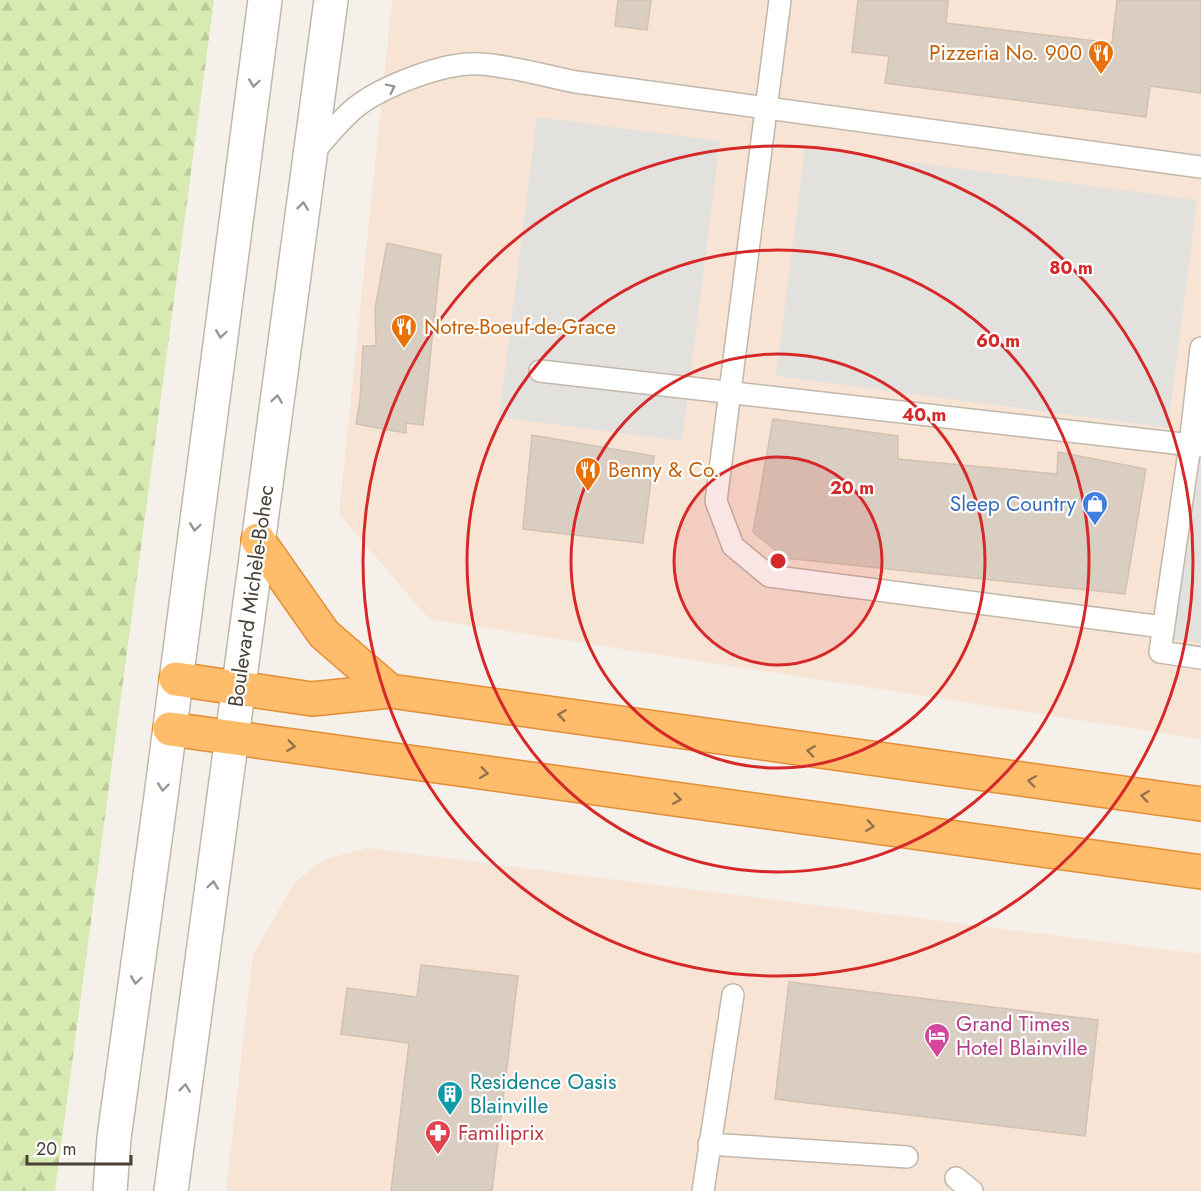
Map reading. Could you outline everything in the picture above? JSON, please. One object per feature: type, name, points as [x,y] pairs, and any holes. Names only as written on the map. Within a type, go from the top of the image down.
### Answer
[{"type":"highway","points":[[258,540],[324,634],[390,692]]},
{"type":"highway","points":[[176,679],[312,699],[390,692],[1201,804]]},
{"type":"highway","points":[[170,729],[1201,872]]},
{"type":"street","points":[[110,1191],[114,1138],[265,0]]},
{"type":"street","name":"Boulevard Michèle-Bohec","points":[[171,1191],[331,0]]},
{"type":"lane","points":[[780,0],[716,501],[733,546],[769,576],[1163,627]]},
{"type":"lane","points":[[309,157],[356,107],[368,99],[404,81],[429,72],[456,65],[480,64],[576,82],[1201,167]]},
{"type":"lane","points":[[1201,348],[1195,446],[1160,652],[1201,658]]},
{"type":"lane","points":[[540,371],[1195,446]]},
{"type":"lane","points":[[703,1191],[733,995]]},
{"type":"lane","points":[[709,1144],[907,1157]]},
{"type":"shaded area","points":[[392,0],[1201,0],[1201,739],[429,619],[339,514]]},
{"type":"shaded area","points":[[537,117],[720,141],[682,441],[499,417]]},
{"type":"shaded area","points":[[805,148],[1197,200],[1168,428],[776,376]]},
{"type":"shaded area","points":[[1201,371],[1201,643],[1162,638]]},
{"type":"shaded area","points":[[367,848],[1201,954],[1201,1191],[226,1191],[253,955],[295,882],[323,860]]},
{"type":"green space","points":[[0,0],[214,0],[55,1191],[0,1191]]},
{"type":"building","points":[[618,0],[651,0],[647,30],[615,26]]},
{"type":"building","points":[[858,0],[948,0],[946,23],[1112,43],[1117,0],[1201,0],[1201,93],[1150,86],[1146,117],[885,83],[889,56],[852,52]]},
{"type":"building","points":[[387,243],[441,255],[423,425],[406,423],[406,433],[356,424],[360,400],[363,346],[376,346],[375,309]]},
{"type":"building","points":[[773,419],[898,436],[898,459],[1057,474],[1058,452],[1146,469],[1125,594],[785,558],[753,532]]},
{"type":"building","name":"Benny & Co.","points":[[532,435],[654,456],[643,543],[523,529]]},
{"type":"building","name":"Residence Oasis Blainville","points":[[421,965],[518,976],[492,1191],[391,1191],[409,1043],[341,1034],[347,988],[417,997]]},
{"type":"building","name":"Grand Times Hotel Blainville","points":[[789,982],[1098,1020],[1085,1136],[775,1099]]},
{"type":"place","name":"Pizzeria No. 900","points":[[1101,76]]},
{"type":"place","name":"Notre-Boeuf-de-Grace","points":[[404,350]]},
{"type":"place","name":"Benny & Co.","points":[[588,493]]},
{"type":"place","name":"Sleep Country","points":[[1095,527]]},
{"type":"place","name":"Grand Times Hotel Blainville","points":[[937,1059]]},
{"type":"place","name":"Residence Oasis Blainville","points":[[450,1117]]},
{"type":"place","name":"Familiprix","points":[[438,1156]]}]
